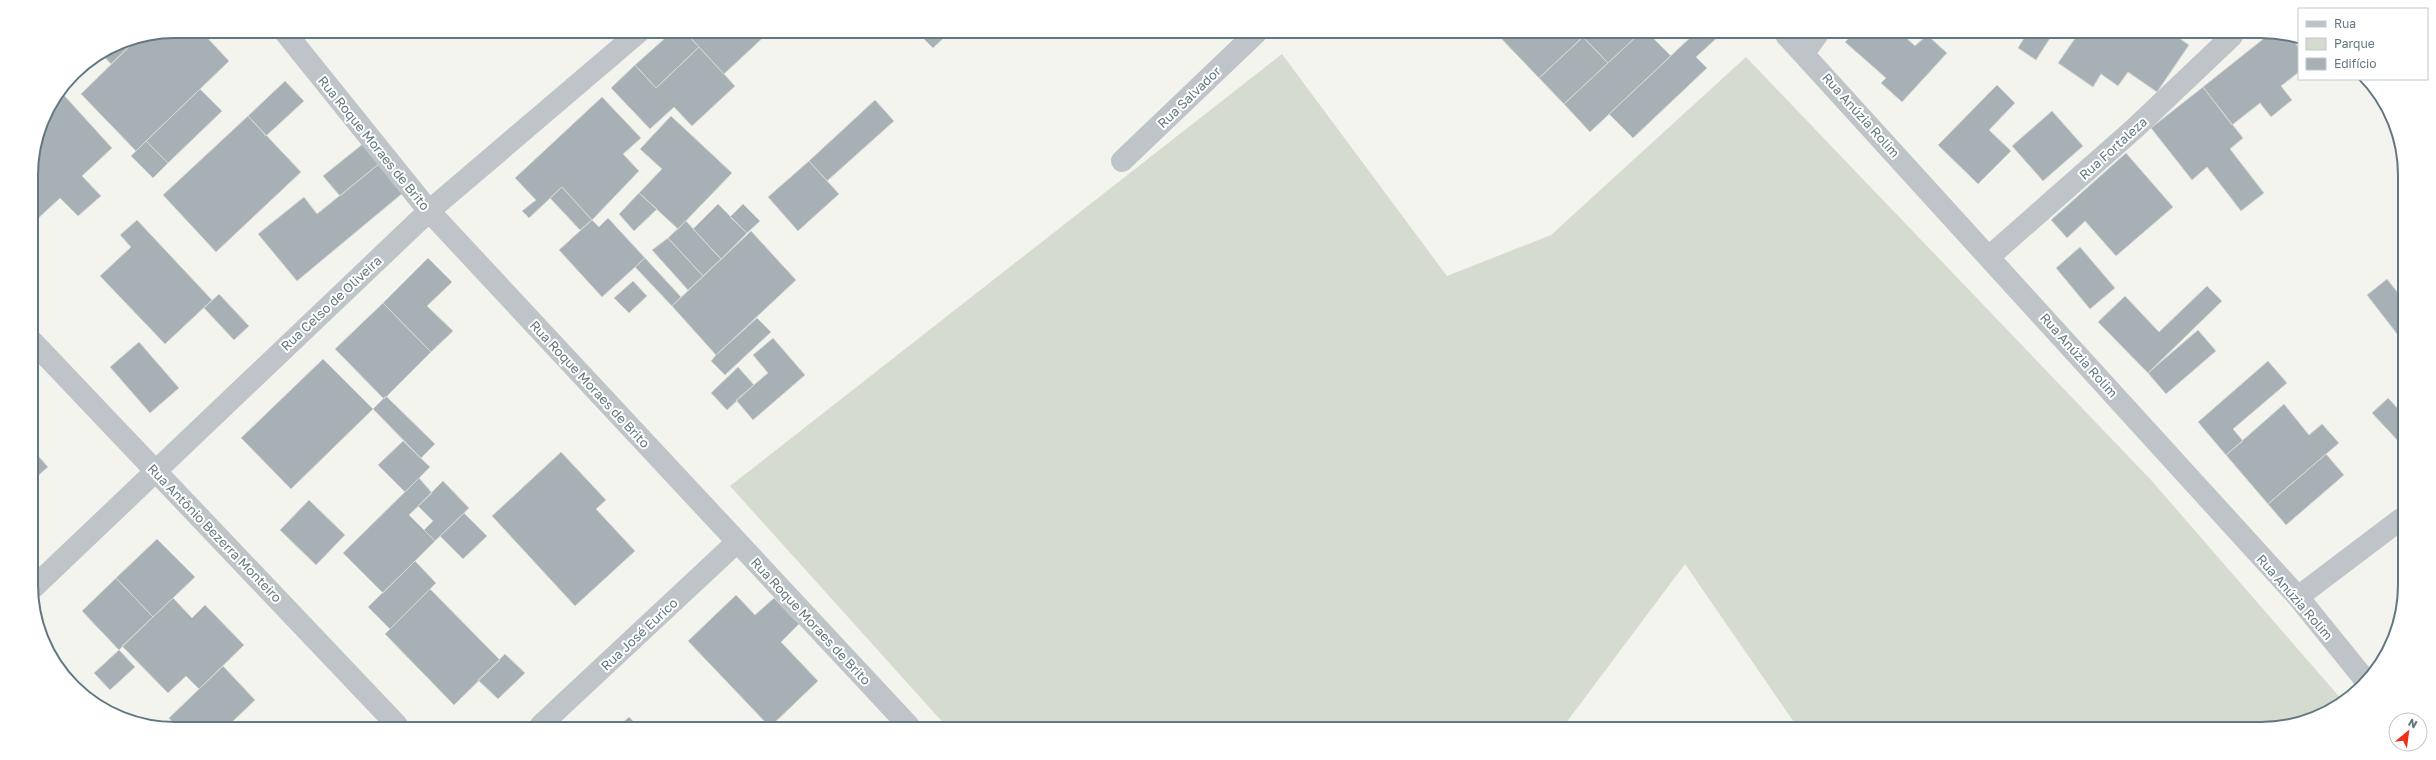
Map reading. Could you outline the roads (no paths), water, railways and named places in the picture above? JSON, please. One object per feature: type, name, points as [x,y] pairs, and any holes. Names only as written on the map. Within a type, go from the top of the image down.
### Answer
[{"type":"street","name":"Rua Roque Moraes de Brito","points":[[290,38],[429,211],[904,722]]},
{"type":"street","name":"Rua Celso de Oliveira","points":[[38,582],[429,211],[632,38]]},
{"type":"street","name":"Rua Salvador","points":[[1122,161],[1252,38]]},
{"type":"street","name":"Rua Anúzia Rolim","points":[[1789,38],[1990,256],[2298,597],[2362,677]]},
{"type":"street","points":[[1804,53],[1815,38]]},
{"type":"street","name":"Rua Fortaleza","points":[[1990,256],[2134,129],[2219,39]]},
{"type":"street","name":"Rua Antônio Bezerra Monteiro","points":[[38,347],[394,722]]},
{"type":"street","points":[[2298,597],[2398,521]]},
{"type":"street","name":"Rua José Eurico","points":[[544,722],[737,542]]}]
